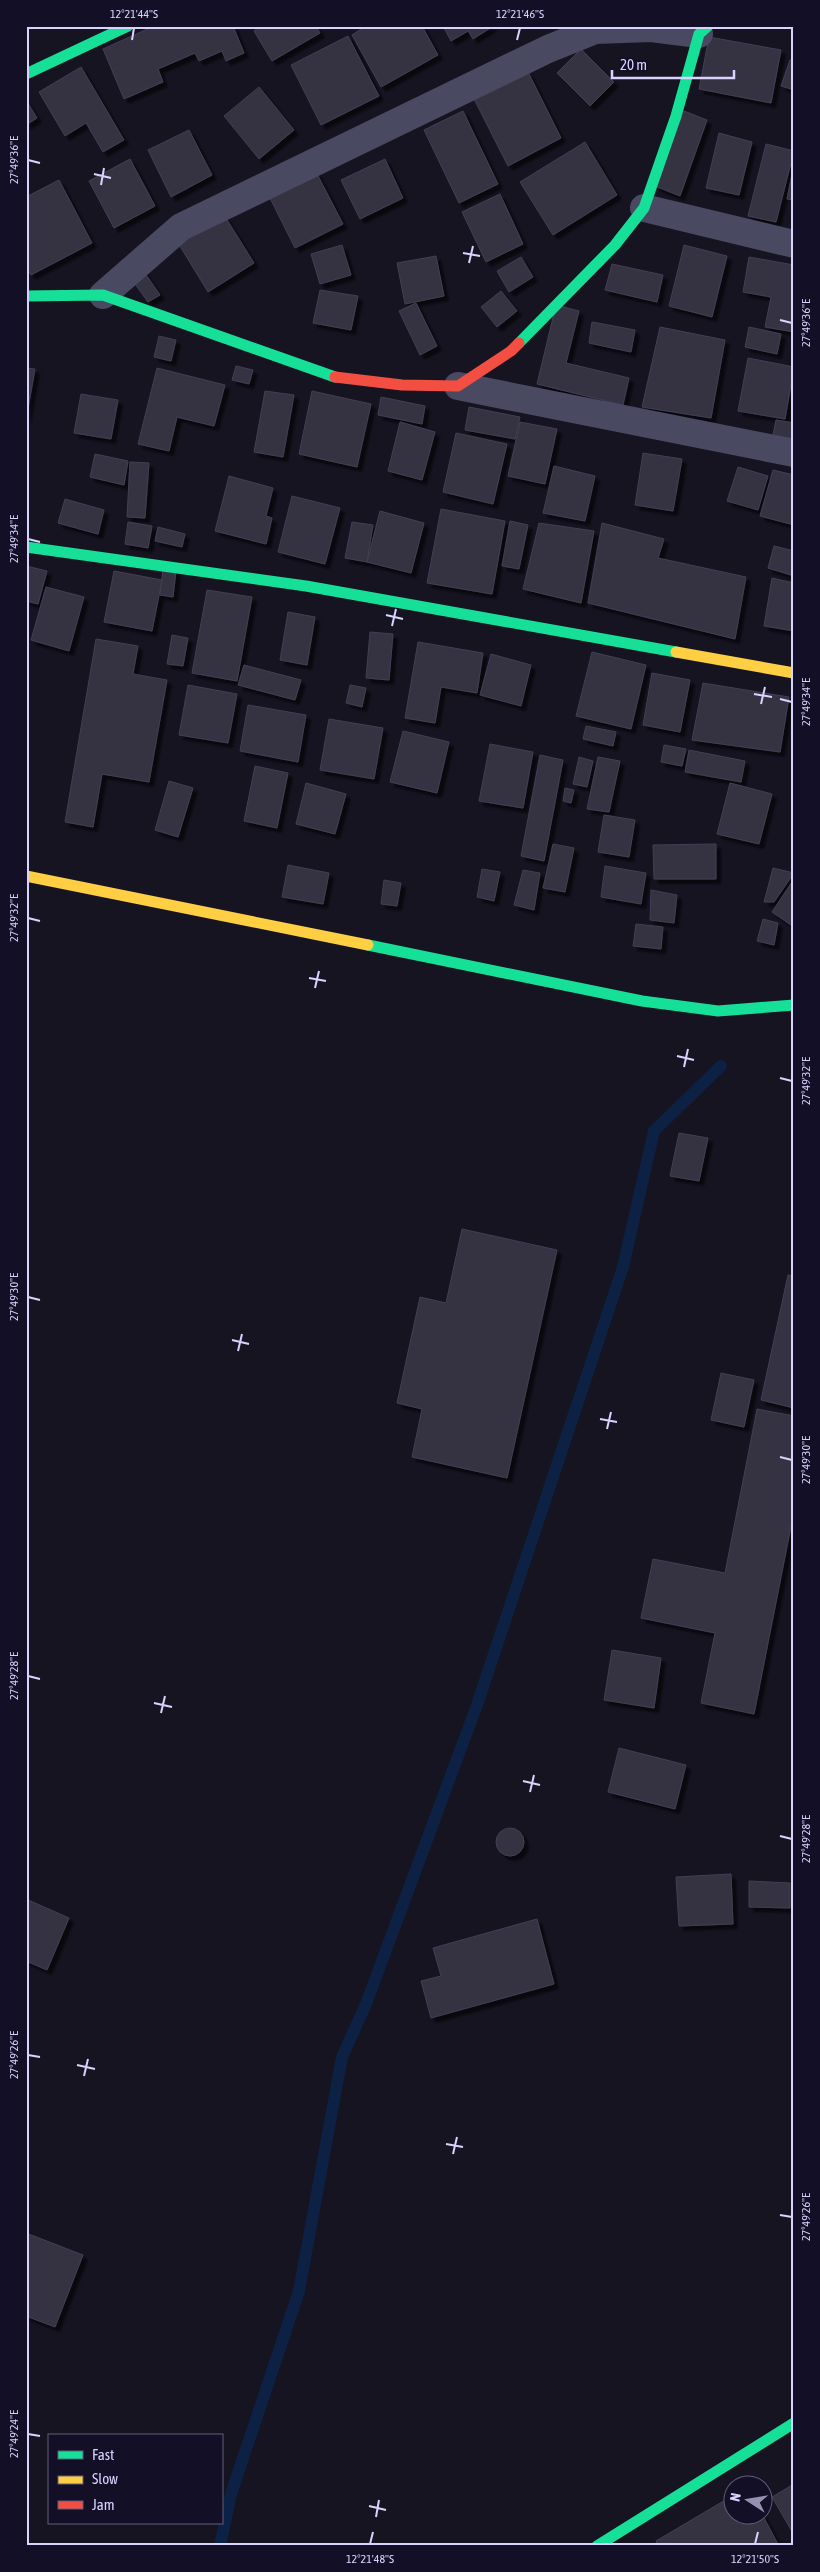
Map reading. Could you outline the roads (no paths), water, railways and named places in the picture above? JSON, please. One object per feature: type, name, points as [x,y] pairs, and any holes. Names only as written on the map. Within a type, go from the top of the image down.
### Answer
[{"type":"street","points":[[26,74],[128,26]]},
{"type":"street","points":[[104,295],[181,228],[548,49],[595,30],[651,28],[703,30],[644,208],[615,245],[511,351],[458,386]]},
{"type":"street","points":[[644,208],[794,244]]},
{"type":"street","points":[[26,296],[104,295],[330,376],[402,385],[458,386],[794,453]]},
{"type":"street","points":[[26,546],[306,586],[794,673]]},
{"type":"street","points":[[26,876],[642,1001],[718,1011],[794,1005]]},
{"type":"street","points":[[597,2546],[794,2423]]},
{"type":"waterway","points":[[220,2546],[231,2494],[299,2291],[342,2057],[366,2004],[477,1705],[623,1267],[654,1131],[721,1066]]}]
